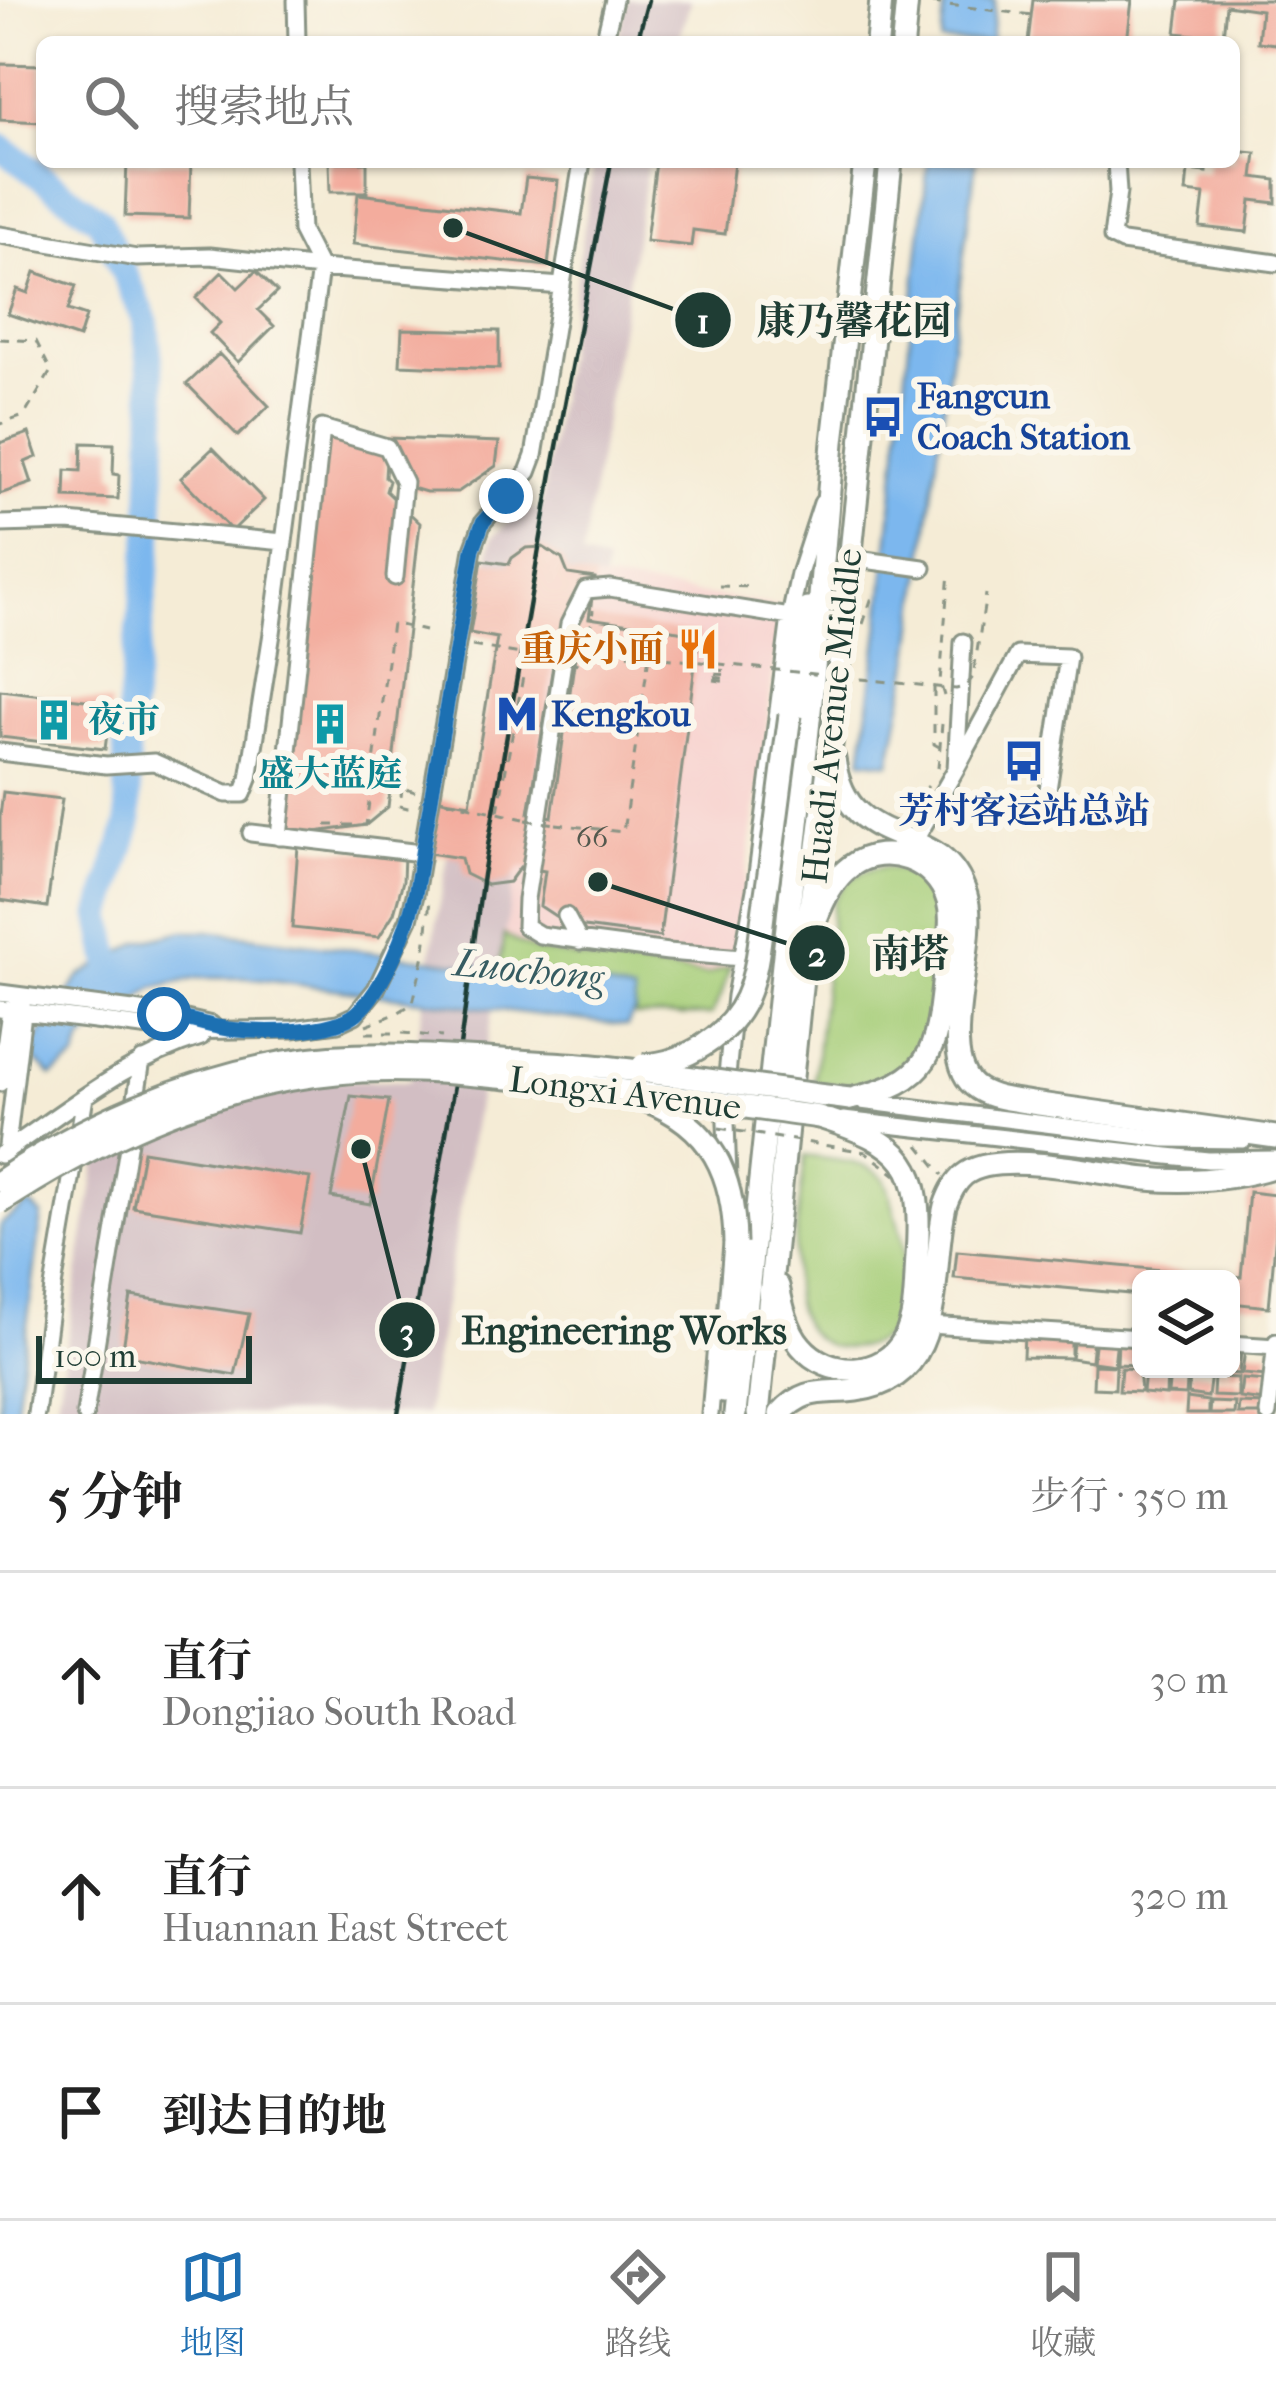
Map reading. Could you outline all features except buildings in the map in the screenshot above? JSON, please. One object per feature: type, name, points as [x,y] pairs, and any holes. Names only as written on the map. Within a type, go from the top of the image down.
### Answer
[{"type":"main road","points":[[878,36],[881,0]]},
{"type":"main road","points":[[904,36],[907,0]]},
{"type":"main road","name":"Huadi Avenue Middle","points":[[735,1414],[864,168]]},
{"type":"main road","name":"Huadi Avenue Middle","points":[[758,1414],[890,168]]},
{"type":"main road","points":[[599,1076],[688,1054],[718,1035],[747,996],[833,442]]},
{"type":"main road","points":[[832,737],[837,776],[850,806],[915,852],[949,902],[937,1031],[930,1050],[916,1072],[884,1092],[850,1099]]},
{"type":"main road","points":[[805,948],[838,878],[892,838]]},
{"type":"main road","points":[[915,852],[938,854],[954,867],[968,898],[970,937],[956,1043],[962,1070],[975,1088],[1005,1099],[1276,1139]]},
{"type":"main road","name":"Longxi Avenue","points":[[0,1181],[92,1126],[160,1096],[290,1061],[407,1055],[850,1099]]},
{"type":"main road","name":"Longxi Avenue","points":[[0,1207],[94,1147],[130,1130],[239,1090],[338,1072],[599,1076],[819,1117]]},
{"type":"main road","points":[[599,1076],[680,1118],[708,1145],[733,1197],[735,1243],[721,1414]]},
{"type":"main road","points":[[773,1262],[791,1333],[803,1349],[832,1368],[866,1367],[894,1352],[905,1338],[914,1303],[920,1207],[916,1184],[884,1142],[819,1117]]},
{"type":"main road","points":[[780,1414],[791,1402],[818,1390],[878,1385],[916,1358],[928,1325],[945,1206],[966,1172],[1020,1162],[1151,1179],[1205,1179],[1245,1176],[1276,1163]]},
{"type":"street","points":[[296,0],[297,36]]},
{"type":"street","points":[[605,36],[614,0]]},
{"type":"street","points":[[0,752],[106,765],[154,762],[226,794],[243,794],[284,542],[320,268],[301,231],[298,168]]},
{"type":"street","points":[[0,993],[13,1007],[43,1016],[174,1031],[292,1029],[338,1023],[365,1004],[409,919],[473,549],[483,522],[528,472],[534,456],[581,168]]},
{"type":"street","points":[[1116,168],[1112,237],[1276,263]]},
{"type":"street","points":[[0,235],[137,258],[210,256],[562,286]]},
{"type":"street","points":[[279,837],[322,428],[387,447],[399,467],[404,482],[395,577]]},
{"type":"street","points":[[710,1414],[727,1220],[725,1095],[735,996],[790,617],[825,495]]},
{"type":"street","points":[[0,524],[68,522],[284,542]]},
{"type":"street","points":[[850,558],[923,568]]},
{"type":"street","points":[[742,958],[540,935],[525,926],[526,898],[569,624],[586,590],[610,588],[790,617]]},
{"type":"street","points":[[956,769],[963,642]]},
{"type":"street","points":[[915,852],[1018,655],[1068,657],[1046,803]]},
{"type":"street","points":[[250,833],[422,853]]},
{"type":"street","points":[[566,916],[580,942]]},
{"type":"street","points":[[13,1007],[57,1000],[193,1019],[226,1029]]},
{"type":"street","points":[[0,1083],[13,1007]]},
{"type":"street","points":[[0,1207],[13,1007]]},
{"type":"street","points":[[3,1153],[142,1060],[226,1029]]},
{"type":"street","points":[[486,1048],[725,1095]]},
{"type":"street","points":[[85,1414],[142,1060]]},
{"type":"street","points":[[36,1414],[85,1097]]},
{"type":"street","name":"Longxi Avenue","points":[[850,1099],[1208,1160],[1276,1163]]},
{"type":"street","name":"Longxi Avenue","points":[[819,1117],[1073,1137],[1276,1139]]},
{"type":"street","points":[[928,1325],[1132,1337]]},
{"type":"street","points":[[1240,1344],[1275,1345],[1268,1414]]},
{"type":"path","points":[[932,3],[1032,15]]},
{"type":"path","points":[[0,339],[37,341],[51,371],[24,416],[0,424]]},
{"type":"path","points":[[892,838],[938,775],[949,572]]},
{"type":"path","points":[[719,586],[752,587]]},
{"type":"path","points":[[588,650],[956,689],[973,677],[986,594]]},
{"type":"path","points":[[470,645],[585,665],[594,603]]},
{"type":"path","points":[[326,825],[366,825],[392,623],[425,631]]},
{"type":"path","points":[[498,813],[527,655]]},
{"type":"path","points":[[372,779],[526,820],[623,832],[650,656]]},
{"type":"path","points":[[730,677],[714,675],[730,677]]},
{"type":"path","points":[[934,688],[934,744],[940,748]]},
{"type":"path","points":[[402,788],[400,806],[428,813]]},
{"type":"path","points":[[413,1003],[431,895]]},
{"type":"path","points":[[719,1128],[866,1152],[896,1175]]},
{"type":"path","points":[[910,1134],[944,1176]]},
{"type":"shaded area","points":[[628,0],[691,0],[680,36],[619,36]]},
{"type":"shaded area","points":[[593,168],[647,168],[582,557],[606,563],[603,580],[488,561],[492,537],[523,509],[541,510]]},
{"type":"shaded area","points":[[568,574],[780,606],[741,911],[730,966],[707,975],[535,951],[504,935]]},
{"type":"shaded area","points":[[449,849],[517,861],[426,1414],[55,1414],[98,1153],[198,1108],[329,1080],[410,1081]]},
{"type":"green space","points":[[884,867],[922,880],[941,905],[927,1028],[910,1060],[882,1078],[814,1083],[833,902],[854,877]]},
{"type":"green space","points":[[504,935],[535,951],[598,961],[707,975],[730,966],[711,1015],[636,1016],[633,994],[575,978],[499,967]]},
{"type":"green space","points":[[805,1156],[859,1165],[878,1173],[886,1183],[902,1241],[901,1289],[894,1325],[873,1343],[841,1348],[821,1342],[798,1312],[794,1272]]},
{"type":"water","points":[[945,0],[995,0],[992,36],[942,36]]},
{"type":"water","points":[[927,168],[975,168],[910,663],[890,763],[862,760]]},
{"type":"water","points":[[184,931],[575,978],[634,994],[635,1009],[627,1026],[247,978],[198,978],[153,988],[82,1041],[76,1059],[52,1076],[34,1059],[37,1039],[80,976],[139,942]]},
{"type":"water","points":[[29,1204],[42,1215],[15,1414],[0,1414],[0,1230],[2,1223]]},
{"type":"waterway","points":[[0,147],[100,220],[145,319],[155,411],[150,542],[126,742],[129,823],[101,915],[114,982]]},
{"type":"railway","points":[[639,36],[648,0]]},
{"type":"railway","points":[[398,1414],[457,1068],[483,875],[610,168]]},
{"type":"place","name":"康乃馨花园","points":[[453,228]]},
{"type":"place","name":"Fangcun Coach Station","points":[[883,417]]},
{"type":"place","name":"重庆小面","points":[[698,649]]},
{"type":"place","name":"Kengkou","points":[[517,714]]},
{"type":"place","name":"夜市","points":[[54,720]]},
{"type":"place","name":"盛大蓝庭","points":[[330,724]]},
{"type":"place","name":"芳村客运站总站","points":[[1024,761]]},
{"type":"place","name":"南塔","points":[[598,882]]},
{"type":"place","name":"Engineering Works","points":[[361,1149]]},
{"type":"route","points":[[164,1014],[226,1029],[315,1027],[355,1015],[376,989],[409,919],[415,895],[473,549],[483,522],[506,496]]},
{"type":"water label","name":"Luochong","points":[[529,970]]}]
